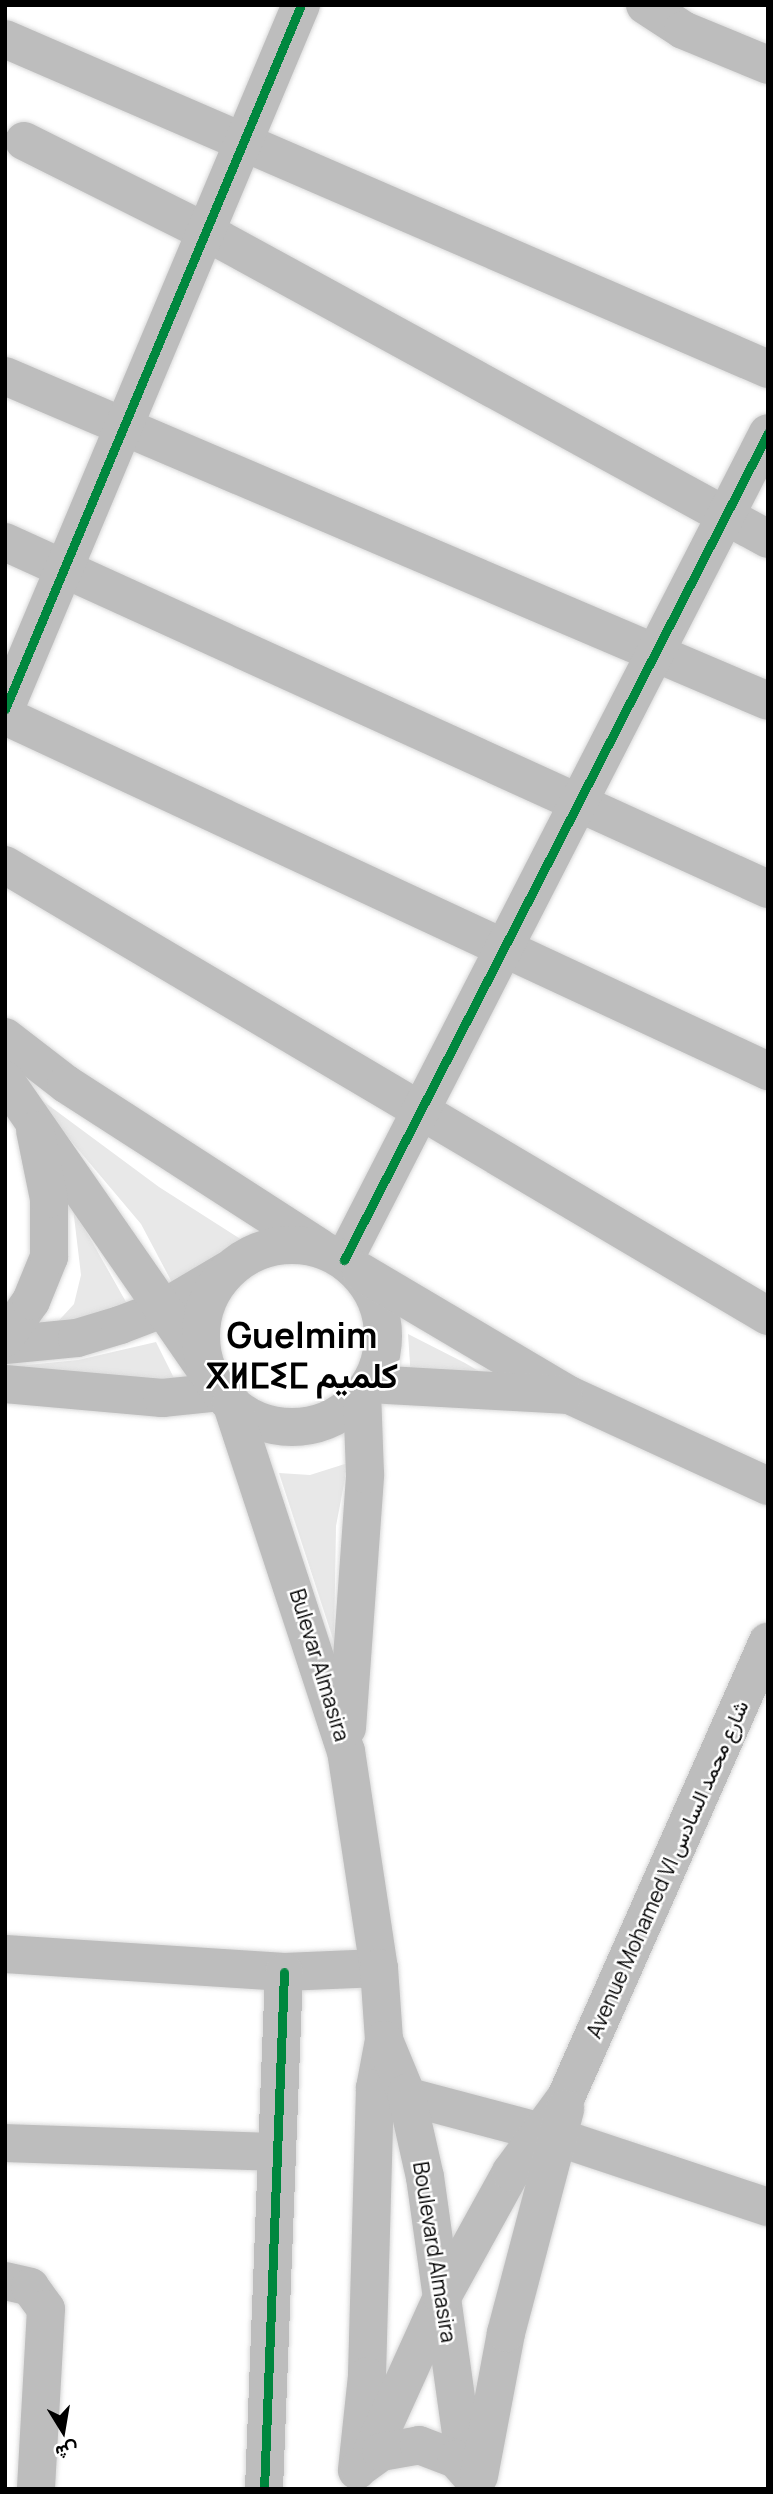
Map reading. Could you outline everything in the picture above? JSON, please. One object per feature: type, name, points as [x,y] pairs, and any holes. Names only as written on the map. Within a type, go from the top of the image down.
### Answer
[{"type":"main road","points":[[5,709],[127,427],[301,5]]},
{"type":"main road","points":[[645,5],[683,30],[768,65]]},
{"type":"main road","points":[[5,39],[768,369]]},
{"type":"main road","points":[[24,141],[208,233],[768,539]]},
{"type":"main road","points":[[5,376],[768,701]]},
{"type":"main road","points":[[340,1259],[424,1112],[576,801],[656,653],[768,433]]},
{"type":"main road","points":[[5,542],[768,889]]},
{"type":"main road","points":[[5,716],[768,1072]]},
{"type":"main road","points":[[5,865],[768,1316]]},
{"type":"main road","points":[[5,1037],[340,1259],[569,1395],[768,1486]]},
{"type":"main road","points":[[5,1080],[31,1111],[162,1309],[219,1389],[284,1427],[333,1418],[366,1389],[383,1324],[378,1303],[340,1259],[272,1247],[162,1309],[77,1338],[5,1345]]},
{"type":"main road","points":[[5,1338],[31,1301],[49,1257],[48,1199],[31,1111]]},
{"type":"main road","points":[[219,1389],[202,1351],[205,1307],[228,1270]]},
{"type":"main road","points":[[5,1384],[162,1398],[219,1389]]},
{"type":"main road","name":"Bulevar Almasira","points":[[219,1389],[346,1751]]},
{"type":"main road","points":[[366,1389],[569,1395]]},
{"type":"main road","name":"Bulevar Almasira","points":[[346,1751],[365,1474],[366,1389]]},
{"type":"main road","name":"Avenue Mohamed VI شارع محمد السادس","points":[[474,2480],[551,2135],[768,1642]]},
{"type":"main road","name":"Boulevard Almasira","points":[[346,1751],[379,1968],[390,2090],[442,2297],[474,2480]]},
{"type":"main road","points":[[5,1954],[284,1972],[379,1968]]},
{"type":"main road","points":[[264,2489],[284,1972]]},
{"type":"main road","points":[[390,2090],[765,2199]]},
{"type":"main road","name":"Boulevard Almasira","points":[[357,2472],[368,2376],[390,2090]]},
{"type":"main road","points":[[357,2472],[442,2297],[511,2172],[551,2135]]},
{"type":"main road","points":[[5,2143],[276,2152]]},
{"type":"main road","points":[[5,2281],[30,2287],[46,2309],[26,2487]]},
{"type":"main road","points":[[357,2472],[419,2445],[445,2452],[474,2480]]},
{"type":"shaded area","points":[[28,1090],[159,1187],[253,1247],[176,1290],[141,1224]]},
{"type":"shaded area","points":[[73,1208],[130,1309],[52,1328],[74,1304],[81,1275]]},
{"type":"shaded area","points":[[408,1334],[465,1363],[506,1387],[411,1379]]},
{"type":"shaded area","points":[[156,1342],[180,1390],[7,1367],[78,1360]]},
{"type":"shaded area","points":[[348,1463],[336,1526],[334,1642],[279,1473],[310,1475]]},
{"type":"cycle path","points":[[5,709],[301,5]]},
{"type":"cycle path","points":[[344,1260],[768,433]]},
{"type":"cycle path","points":[[264,2489],[284,1972]]},
{"type":"district","name":"Guelmim ⴳⵍⵎⵉⵎ كلميم","points":[[302,1355]]}]
